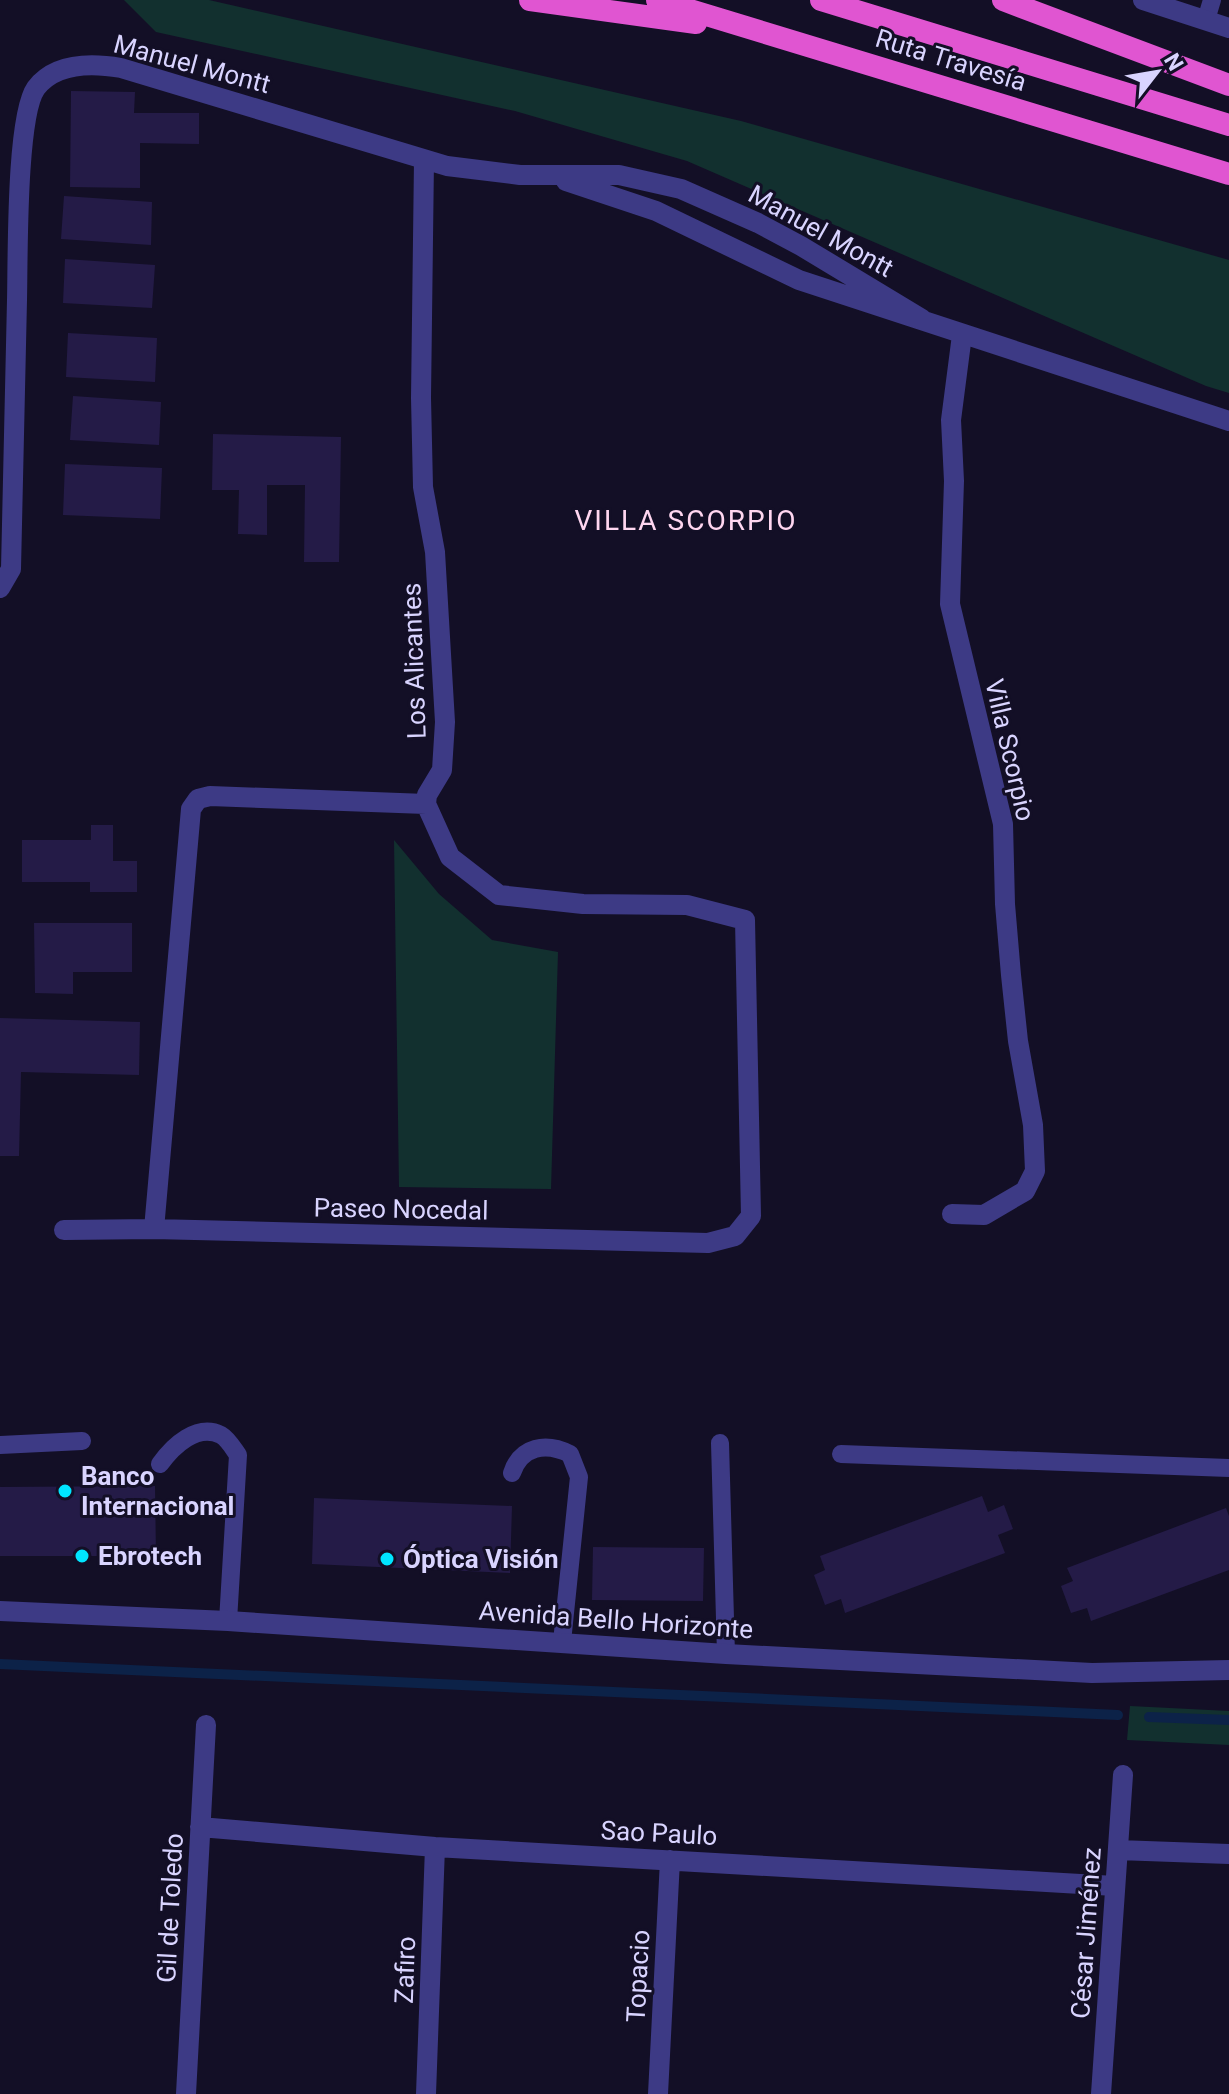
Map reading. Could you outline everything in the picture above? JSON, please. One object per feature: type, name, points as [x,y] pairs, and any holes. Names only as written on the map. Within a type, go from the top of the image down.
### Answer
[{"type":"highway","points":[[530,0],[754,29]]},
{"type":"highway","name":"Ruta Travesía","points":[[657,0],[1229,174]]},
{"type":"highway","name":"Ruta Travesía","points":[[821,0],[1229,125]]},
{"type":"highway","points":[[1003,0],[1229,85]]},
{"type":"street","points":[[1143,0],[1229,28]]},
{"type":"street","name":"Manuel Montt","points":[[0,588],[11,569],[9,233],[30,98],[54,73],[83,65],[121,68],[424,160],[470,171],[550,176],[619,175],[681,189],[746,217],[801,246],[922,319]]},
{"type":"street","name":"Los Alicantes","points":[[424,160],[423,487],[435,552],[445,722],[442,770],[427,795],[426,804]]},
{"type":"street","name":"Manuel Montt","points":[[550,176],[643,205],[799,280],[1229,421]]},
{"type":"street","name":"Villa Scorpio","points":[[952,1214],[984,1215],[1025,1191],[1035,1171],[1033,1125],[1018,1041],[1011,975],[1003,824],[950,604],[954,481],[951,420],[962,335]]},
{"type":"street","points":[[154,1229],[191,809],[198,799],[210,796],[426,804]]},
{"type":"street","name":"Paseo Nocedal","points":[[64,1230],[154,1229],[708,1243],[735,1236],[751,1216],[745,920],[687,905],[583,904],[499,895],[450,857],[426,804]]},
{"type":"street","name":"Avenida Bello Horizonte","points":[[0,1611],[228,1621],[726,1654],[1092,1673],[1229,1670]]},
{"type":"street","name":"Gil de Toledo","points":[[186,2094],[206,1725]]},
{"type":"street","name":"César Jiménez","points":[[1101,2094],[1123,1775]]},
{"type":"street","name":"Sao Paulo","points":[[200,1827],[435,1847],[1115,1886]]},
{"type":"street","name":"Zafiro","points":[[426,2094],[435,1847]]},
{"type":"street","points":[[1118,1850],[1229,1854]]},
{"type":"street","name":"Topacio","points":[[658,2094],[670,1860]]},
{"type":"lane","points":[[1206,20],[1212,0]]},
{"type":"lane","points":[[160,1464],[176,1445],[208,1431],[224,1436],[238,1455],[228,1621]]},
{"type":"lane","points":[[0,1445],[82,1441]]},
{"type":"lane","points":[[720,1443],[726,1654]]},
{"type":"lane","points":[[512,1473],[523,1453],[547,1447],[570,1454],[579,1477],[562,1642]]},
{"type":"lane","points":[[841,1454],[1229,1468]]},
{"type":"green space","points":[[124,0],[209,0],[741,121],[1229,260],[1229,393],[1206,386],[687,161],[515,111],[156,32]]},
{"type":"green space","points":[[394,840],[439,894],[492,940],[558,952],[551,1189],[399,1187]]},
{"type":"green space","points":[[1130,1706],[1229,1711],[1229,1745],[1127,1740]]},
{"type":"building","points":[[71,91],[135,92],[134,113],[199,113],[199,144],[140,143],[140,188],[70,187]]},
{"type":"building","points":[[64,196],[152,202],[151,245],[61,239]]},
{"type":"building","points":[[65,259],[155,265],[152,308],[63,303]]},
{"type":"building","points":[[68,333],[157,338],[155,382],[66,377]]},
{"type":"building","points":[[73,396],[161,402],[159,445],[70,440]]},
{"type":"building","points":[[213,434],[341,437],[339,562],[304,562],[305,485],[267,485],[267,535],[238,534],[239,490],[212,490]]},
{"type":"building","points":[[65,464],[162,468],[160,519],[63,515]]},
{"type":"building","points":[[91,825],[113,825],[113,861],[137,861],[137,892],[90,892],[90,882],[22,882],[22,840],[91,840]]},
{"type":"building","points":[[34,923],[132,923],[132,972],[73,972],[73,994],[35,993]]},
{"type":"building","points":[[0,1018],[140,1022],[139,1075],[21,1072],[19,1156],[0,1156]]},
{"type":"building","points":[[155,1486],[156,1556],[0,1556],[0,1487]]},
{"type":"building","points":[[982,1496],[988,1512],[1004,1505],[1013,1529],[998,1535],[1005,1553],[845,1613],[841,1599],[825,1605],[814,1575],[825,1570],[820,1556]]},
{"type":"building","points":[[314,1498],[512,1506],[510,1573],[312,1564]]},
{"type":"building","points":[[1226,1508],[1229,1516],[1229,1570],[1091,1621],[1087,1608],[1071,1613],[1061,1586],[1073,1581],[1067,1568]]},
{"type":"building","points":[[593,1547],[704,1548],[703,1601],[592,1600]]},
{"type":"waterway","points":[[0,1664],[1118,1715]]},
{"type":"waterway","points":[[1149,1717],[1229,1720]]},
{"type":"place","name":"Banco Internacional","points":[[65,1491]]},
{"type":"place","name":"Ebrotech","points":[[82,1556]]},
{"type":"place","name":"Óptica Visión","points":[[387,1559]]},
{"type":"district","name":"VILLA SCORPIO","points":[[686,520]]}]
